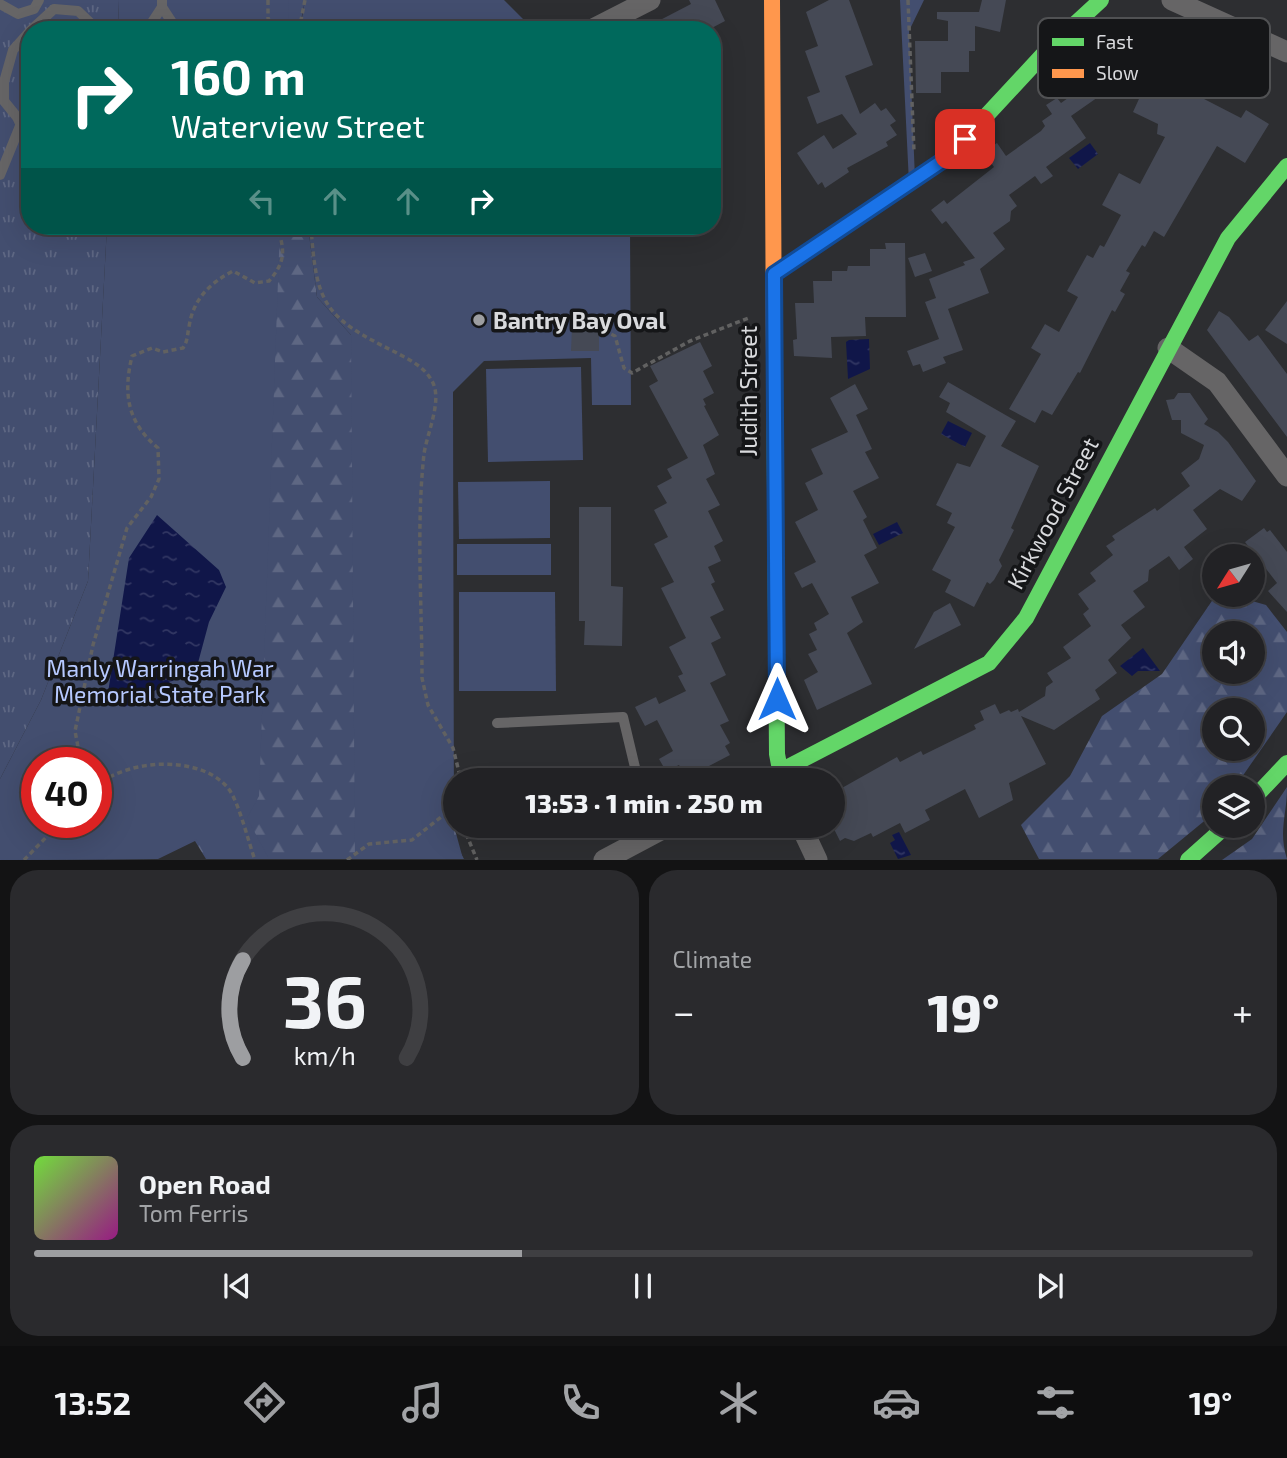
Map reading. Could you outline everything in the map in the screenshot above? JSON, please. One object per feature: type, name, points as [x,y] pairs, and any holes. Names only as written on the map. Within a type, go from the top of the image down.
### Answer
[{"type":"street","points":[[609,21],[650,0]]},
{"type":"street","name":"Judith Street","points":[[772,0],[781,768]]},
{"type":"street","points":[[1081,18],[1101,0]]},
{"type":"street","points":[[1172,0],[1212,18]]},
{"type":"street","points":[[1270,44],[1287,52]]},
{"type":"street","points":[[774,274],[948,157],[1038,60]]},
{"type":"street","name":"Kirkwood Street","points":[[796,768],[989,663],[1026,618],[1228,238],[1287,166]]},
{"type":"street","points":[[1168,348],[1217,382],[1287,476]]},
{"type":"street","points":[[1265,787],[1287,763]]},
{"type":"street","points":[[604,859],[640,838]]},
{"type":"street","points":[[807,838],[817,859]]},
{"type":"street","points":[[1188,859],[1212,838]]},
{"type":"lane","points":[[0,5],[18,14],[34,9],[39,0]]},
{"type":"lane","points":[[152,21],[162,4]]},
{"type":"lane","points":[[162,4],[172,21]]},
{"type":"lane","points":[[40,21],[54,9],[78,11],[90,21]]},
{"type":"lane","points":[[0,174],[20,126],[2,101],[13,50],[21,41]]},
{"type":"lane","points":[[497,723],[623,717],[635,768]]},
{"type":"path","points":[[268,0],[270,21]]},
{"type":"path","points":[[301,21],[305,0]]},
{"type":"path","points":[[908,0],[915,179]]},
{"type":"path","points":[[78,747],[75,731],[93,645],[127,528],[151,497],[159,479],[158,448],[140,433],[128,399],[132,356],[152,348],[163,352],[183,348],[189,338],[193,310],[210,283],[233,271],[255,283],[270,282],[282,266],[283,244],[280,235]]},
{"type":"path","points":[[312,235],[317,284],[327,307],[344,324],[415,362],[433,382],[435,399],[425,444],[421,485],[422,678],[428,705],[453,748],[458,768]]},
{"type":"path","points":[[596,327],[615,336],[625,368],[632,373],[691,341],[741,320],[774,315]]},
{"type":"path","points":[[112,778],[151,764],[196,769],[215,777],[229,789],[256,859]]},
{"type":"path","points":[[347,859],[369,844],[412,840],[443,815]]},
{"type":"path","points":[[24,859],[45,838]]},
{"type":"path","points":[[468,838],[477,859]]},
{"type":"green space","points":[[0,0],[119,0],[118,21],[21,21],[21,235],[107,235],[88,581],[41,700],[0,779]]},
{"type":"green space","points":[[119,0],[289,0],[288,21],[118,21]]},
{"type":"green space","points":[[231,0],[305,0],[301,21],[231,21]]},
{"type":"green space","points":[[305,0],[504,0],[525,21],[302,21]]},
{"type":"green space","points":[[900,0],[924,0],[909,31],[915,179],[909,183]]},
{"type":"green space","name":"Manly Warringah War Memorial State Park","points":[[107,235],[280,235],[259,796],[247,818],[269,859],[207,859],[196,839],[156,859],[0,860],[0,779],[41,700],[88,581]]},
{"type":"green space","points":[[128,235],[309,235],[317,297],[351,335],[422,709],[443,786],[443,838],[457,838],[463,859],[206,859],[195,841],[158,859],[0,860],[0,779],[21,762],[21,838],[112,838],[112,747],[39,747],[87,707]]},
{"type":"green space","points":[[309,235],[630,235],[631,405],[592,405],[591,358],[484,361],[453,392],[454,768],[443,768],[443,838],[454,838],[464,859],[355,859],[351,335],[317,297]]},
{"type":"green space","points":[[581,367],[583,460],[488,462],[486,369]]},
{"type":"green space","points":[[550,481],[550,538],[459,539],[458,482]]},
{"type":"green space","points":[[457,544],[551,544],[551,575],[457,575]]},
{"type":"green space","points":[[459,592],[555,592],[556,691],[459,691]]},
{"type":"green space","points":[[1266,605],[1287,632],[1287,712],[1265,744],[1265,698],[1202,698],[1202,761],[1253,761],[1243,775],[1202,775],[1202,823],[1158,859],[1039,859],[1021,825],[1070,776],[1102,716],[1162,674],[1208,607]]},
{"type":"green space","points":[[1287,787],[1283,831],[1287,859],[1222,860],[1253,838],[1265,838],[1265,820]]},
{"type":"water","points":[[1090,143],[1098,154],[1078,169],[1069,158]]},
{"type":"water","points":[[869,339],[870,369],[848,379],[846,342]]},
{"type":"water","points":[[948,421],[972,433],[965,447],[941,434]]},
{"type":"water","points":[[157,515],[219,570],[226,587],[209,622],[195,674],[176,679],[125,707],[107,699],[129,558]]},
{"type":"water","points":[[897,522],[903,533],[879,545],[873,534]]},
{"type":"water","points":[[1143,648],[1160,671],[1138,671],[1132,676],[1120,666]]},
{"type":"water","points":[[899,832],[911,855],[898,859],[890,843],[895,840],[892,835]]},
{"type":"building","points":[[689,0],[715,0],[725,21],[721,23],[721,21],[658,21],[691,4]]},
{"type":"building","points":[[829,0],[849,0],[873,65],[845,76],[860,114],[875,103],[881,111],[886,108],[896,121],[890,125],[897,135],[886,142],[888,146],[847,168],[849,172],[825,188],[822,182],[818,185],[797,153],[824,135],[833,149],[857,134],[842,114],[817,124],[807,97],[820,92],[805,51],[818,46],[806,12]]},
{"type":"building","points":[[982,0],[1006,0],[1000,32],[975,26],[975,51],[969,51],[969,72],[941,72],[941,93],[916,93],[915,41],[948,41],[948,21],[937,19],[937,12],[979,12]]},
{"type":"building","points":[[1057,98],[1061,103],[1068,98],[1097,98],[1071,116],[1086,138],[1046,167],[1053,176],[1041,184],[1035,176],[1009,195],[1017,206],[1011,211],[1010,221],[993,233],[1005,249],[980,269],[989,293],[948,309],[963,350],[943,357],[946,363],[923,372],[920,364],[913,366],[907,351],[939,339],[925,302],[936,298],[929,279],[965,265],[963,262],[975,258],[946,221],[942,224],[931,210],[944,200],[947,204],[994,167],[983,152],[997,143],[1006,156],[1045,126],[1042,121],[1052,114],[1046,105]]},
{"type":"building","points":[[1139,98],[1202,98],[1241,118],[1246,110],[1269,124],[1245,163],[1217,146],[1164,237],[1154,231],[1126,271],[1130,273],[1120,291],[1125,294],[1115,312],[1112,310],[1080,373],[1078,372],[1052,415],[1042,410],[1035,423],[1009,409],[1041,354],[1031,348],[1045,324],[1059,332],[1078,297],[1067,291],[1087,255],[1093,258],[1100,245],[1104,247],[1121,215],[1102,205],[1119,173],[1140,184],[1165,137],[1157,134],[1158,124],[1133,112]]},
{"type":"building","points":[[885,243],[905,243],[906,317],[865,317],[866,336],[831,337],[832,358],[794,356],[793,340],[797,339],[795,303],[814,303],[813,281],[832,281],[832,271],[847,271],[848,266],[870,266],[870,249],[886,249]]},
{"type":"building","points":[[925,253],[932,271],[915,277],[908,258]]},
{"type":"building","points":[[1287,301],[1287,344],[1265,330]]},
{"type":"building","points":[[1219,311],[1229,317],[1249,341],[1258,335],[1287,374],[1287,437],[1207,330]]},
{"type":"building","points":[[572,328],[599,329],[599,351],[571,351]]},
{"type":"building","points":[[700,342],[712,366],[703,371],[714,393],[703,399],[719,435],[703,445],[715,474],[706,479],[720,505],[708,511],[723,541],[714,546],[721,561],[708,567],[715,582],[711,584],[724,610],[710,617],[721,638],[711,643],[726,675],[710,683],[729,721],[720,725],[730,743],[725,746],[730,755],[705,768],[681,768],[679,765],[664,768],[659,759],[673,751],[657,720],[645,726],[635,707],[656,697],[659,704],[686,691],[678,676],[683,674],[669,647],[686,638],[661,588],[674,582],[654,544],[668,537],[654,510],[667,503],[657,486],[672,478],[667,469],[688,458],[649,386],[658,381],[650,366]]},
{"type":"building","points":[[948,382],[1016,421],[1001,446],[1039,466],[999,560],[1002,566],[994,580],[990,584],[987,582],[974,607],[945,592],[951,580],[932,570],[955,527],[947,523],[952,513],[936,505],[957,463],[970,467],[986,436],[946,412],[950,403],[939,397]]},
{"type":"building","points":[[855,384],[868,409],[856,415],[872,449],[865,452],[879,478],[853,491],[867,517],[863,520],[877,548],[864,555],[879,583],[851,597],[863,622],[847,633],[872,684],[817,710],[804,680],[818,672],[808,654],[817,650],[809,634],[817,630],[814,623],[829,614],[812,583],[802,588],[794,573],[816,562],[795,522],[818,510],[805,483],[823,474],[811,449],[848,432],[830,398]]},
{"type":"building","points":[[1178,393],[1190,393],[1208,419],[1204,424],[1228,442],[1256,481],[1242,501],[1220,489],[1193,510],[1207,529],[1184,547],[1193,559],[1179,570],[1169,556],[1149,570],[1148,581],[1133,591],[1145,607],[1121,625],[1131,638],[1108,660],[1117,673],[1095,690],[1100,699],[1054,730],[1021,716],[1046,764],[1009,783],[1013,800],[979,818],[965,789],[925,810],[930,820],[905,833],[900,823],[873,837],[871,833],[854,841],[845,838],[845,786],[897,757],[900,762],[921,751],[923,755],[976,729],[974,725],[984,720],[980,711],[995,704],[1000,714],[1018,709],[1019,712],[1045,696],[1046,687],[1053,682],[1047,673],[1071,658],[1063,647],[1091,626],[1083,614],[1089,609],[1078,594],[1096,581],[1090,573],[1113,555],[1106,546],[1115,540],[1112,536],[1155,508],[1157,511],[1190,486],[1181,473],[1199,459],[1204,445],[1181,433],[1181,420],[1172,420],[1166,400],[1174,399]]},
{"type":"building","points":[[579,507],[611,507],[611,586],[623,587],[622,646],[584,645],[585,621],[579,621]]},
{"type":"building","points":[[1264,528],[1267,532],[1270,530],[1287,552],[1287,612],[1268,591],[1277,583],[1265,568],[1265,544],[1245,542]]},
{"type":"building","points":[[950,603],[961,625],[914,649],[934,612]]},
{"type":"traffic: fast","points":[[1081,18],[1101,0]]},
{"type":"traffic: fast","points":[[774,274],[948,157],[1038,60]]},
{"type":"traffic: fast","points":[[786,768],[989,663],[1026,618],[1228,238],[1287,166]]},
{"type":"traffic: fast","points":[[774,356],[777,754],[780,768]]},
{"type":"traffic: fast","points":[[1265,786],[1287,763]]},
{"type":"traffic: fast","points":[[1188,860],[1213,838]]},
{"type":"traffic: slow","points":[[772,0],[774,356]]},
{"type":"place","name":"Bantry Bay Oval","points":[[479,320]]},
{"type":"route","points":[[777,699],[774,274],[948,157],[965,139]]}]
